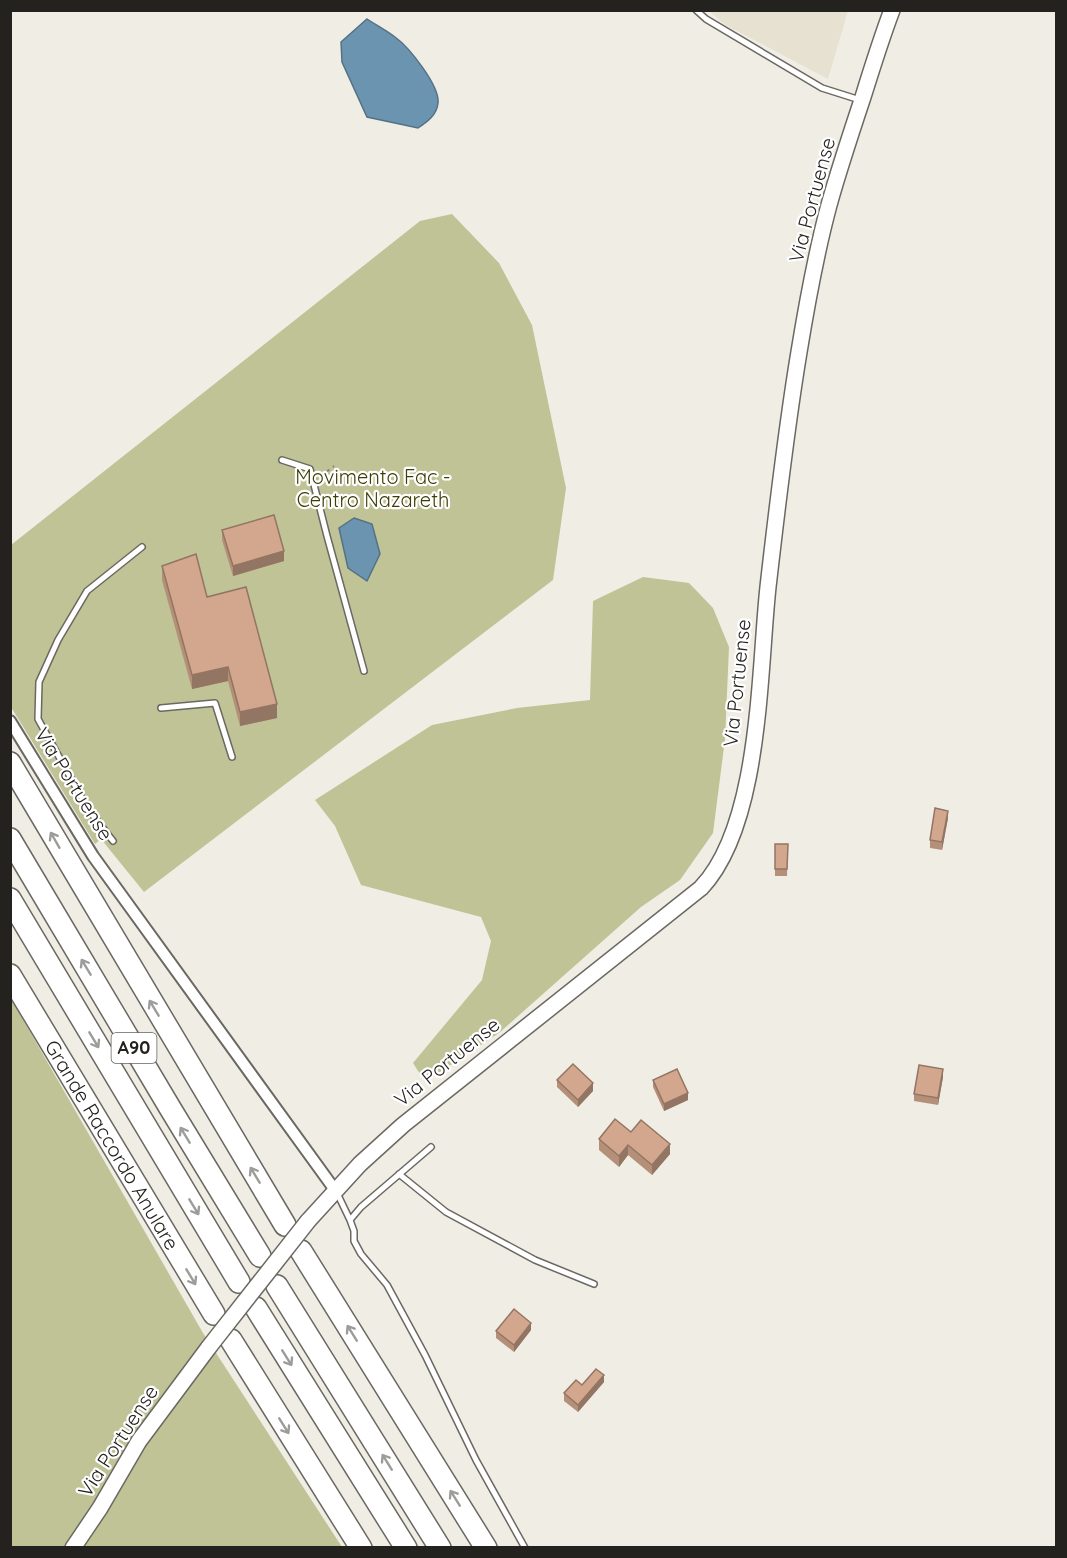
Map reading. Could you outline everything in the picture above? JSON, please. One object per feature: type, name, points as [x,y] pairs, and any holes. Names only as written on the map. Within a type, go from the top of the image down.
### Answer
[{"type":"highway","points":[[10,763],[285,1225]]},
{"type":"highway","name":"A90","points":[[10,839],[260,1256]]},
{"type":"highway","name":"Grande Raccordo Anulare","points":[[10,899],[239,1282]]},
{"type":"highway","name":"Grande Raccordo Anulare","points":[[10,975],[214,1314]]},
{"type":"highway","points":[[301,1251],[486,1548]]},
{"type":"highway","points":[[278,1286],[440,1548]]},
{"type":"highway","points":[[256,1308],[406,1548]]},
{"type":"highway","points":[[231,1340],[361,1548]]},
{"type":"main road","name":"Via Portuense","points":[[73,1548],[100,1508],[139,1441],[209,1347],[335,1190],[403,1125],[698,890],[713,874],[741,809],[747,784],[757,714],[776,513],[799,352],[826,216],[892,10]]},
{"type":"street","name":"Via Portuense","points":[[10,721],[93,856],[335,1190]]},
{"type":"lane","points":[[696,10],[706,19],[822,88],[862,101]]},
{"type":"lane","points":[[282,460],[310,469],[364,671]]},
{"type":"lane","points":[[113,841],[88,809],[38,719],[39,682],[58,640],[87,591],[142,548]]},
{"type":"lane","points":[[161,708],[215,703],[232,757]]},
{"type":"lane","points":[[350,1220],[361,1207],[431,1147]]},
{"type":"lane","points":[[399,1174],[446,1212],[535,1260],[594,1284]]},
{"type":"lane","points":[[335,1190],[350,1220],[354,1231],[354,1241],[361,1254],[387,1286],[425,1354],[476,1460],[525,1548]]},
{"type":"path","points":[[313,481],[334,466]]},
{"type":"shaded area","points":[[709,11],[848,11],[828,79],[724,24]]},
{"type":"green space","name":"Movimento Fac - Centro Nazareth","points":[[452,214],[499,263],[532,325],[566,488],[553,580],[144,892],[101,839],[95,844],[11,707],[11,545],[420,221]]},
{"type":"green space","points":[[643,577],[689,583],[713,608],[729,647],[725,739],[713,833],[680,880],[641,907],[499,1033],[425,1082],[413,1063],[482,980],[491,941],[481,917],[361,885],[335,826],[315,800],[432,725],[517,708],[590,700],[593,601]]},
{"type":"green space","points":[[10,997],[203,1333],[342,1547],[11,1547]]},
{"type":"water","points":[[367,19],[401,42],[422,67],[434,87],[438,103],[436,111],[418,128],[367,117],[342,62],[341,42]]},
{"type":"water","points":[[354,518],[372,524],[380,554],[367,581],[348,568],[339,528]]},
{"type":"building","points":[[274,515],[284,551],[233,566],[222,530]]},
{"type":"building","points":[[196,554],[207,597],[246,587],[277,704],[240,712],[228,667],[192,675],[162,566]]},
{"type":"building","points":[[935,808],[948,811],[942,842],[930,840]]},
{"type":"building","points":[[775,844],[788,844],[787,869],[775,869]]},
{"type":"building","points":[[573,1064],[593,1083],[578,1100],[557,1080]]},
{"type":"building","points":[[919,1065],[943,1069],[938,1098],[914,1094]]},
{"type":"building","points":[[677,1069],[688,1093],[664,1104],[653,1080]]},
{"type":"building","points":[[615,1119],[631,1132],[641,1120],[670,1144],[652,1165],[628,1145],[619,1156],[599,1139]]},
{"type":"building","points":[[514,1309],[531,1323],[514,1345],[496,1331]]},
{"type":"building","points":[[596,1369],[604,1375],[578,1405],[564,1393],[576,1380],[582,1385]]}]
